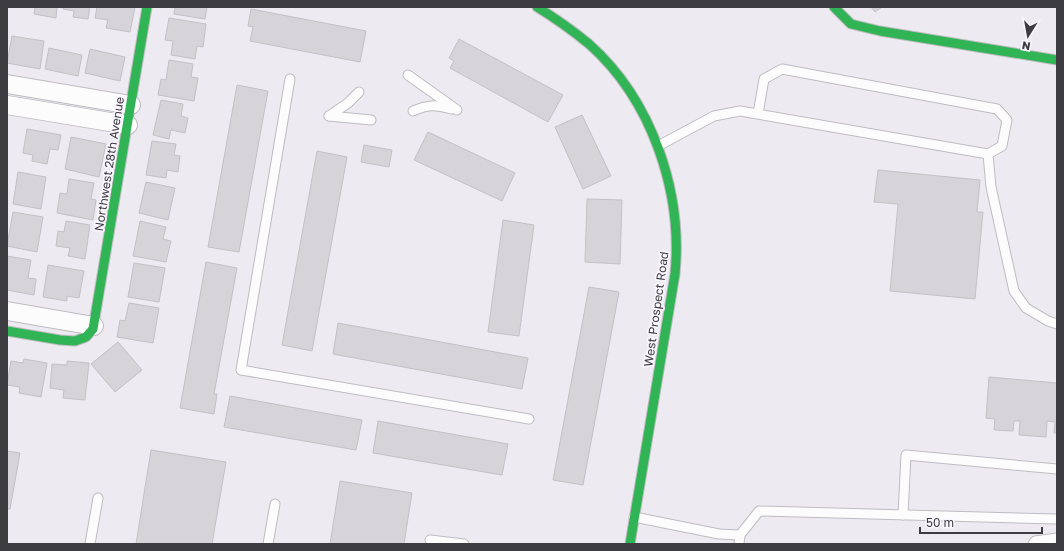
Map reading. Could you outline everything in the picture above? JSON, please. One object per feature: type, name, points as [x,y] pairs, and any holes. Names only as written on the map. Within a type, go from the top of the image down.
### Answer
[{"type":"street","name":"Northwest 28th Avenue","points":[[94,326],[147,7]]},
{"type":"street","name":"West Prospect Road","points":[[537,7],[572,30],[597,52],[630,91],[658,146],[667,173],[674,204],[676,259],[673,289],[630,544]]},
{"type":"street","points":[[834,7],[851,24],[880,31],[1057,60]]},
{"type":"street","points":[[7,84],[131,105]]},
{"type":"street","points":[[7,105],[128,125]]},
{"type":"street","points":[[7,311],[94,326],[86,337],[75,341],[7,331]]},
{"type":"lane","points":[[658,146],[714,116],[740,111],[988,154],[1002,146],[1007,120],[997,109],[782,69],[764,78],[758,114]]},
{"type":"lane","points":[[408,75],[457,110],[433,105],[425,106],[413,111]]},
{"type":"lane","points":[[290,79],[241,370],[529,419]]},
{"type":"lane","points":[[359,92],[348,103],[329,116],[371,120]]},
{"type":"lane","points":[[988,154],[991,187],[1014,291],[1026,308],[1048,321],[1057,324]]},
{"type":"lane","points":[[903,515],[906,455],[1057,469]]},
{"type":"lane","points":[[90,544],[98,498]]},
{"type":"lane","points":[[268,544],[275,504]]},
{"type":"lane","points":[[634,517],[719,534],[740,540],[759,511],[1057,519]]},
{"type":"lane","points":[[1033,544],[1035,541],[1057,538]]},
{"type":"lane","points":[[430,540],[464,544]]},
{"type":"building","points":[[35,7],[57,7],[56,18],[34,14]]},
{"type":"building","points":[[64,7],[90,7],[88,19],[73,17],[74,11],[63,9]]},
{"type":"building","points":[[97,7],[135,7],[130,32],[106,28],[108,20],[95,18]]},
{"type":"building","points":[[175,7],[207,7],[205,19],[174,14]]},
{"type":"building","points":[[871,7],[882,7],[875,12]]},
{"type":"building","points":[[251,9],[366,31],[360,62],[250,41],[253,27],[248,26]]},
{"type":"building","points":[[169,18],[206,24],[203,47],[197,46],[195,59],[171,55],[173,41],[165,40]]},
{"type":"building","points":[[12,36],[44,41],[40,69],[7,63]]},
{"type":"building","points":[[459,39],[563,95],[548,122],[450,68],[454,61],[449,58]]},
{"type":"building","points":[[49,48],[82,55],[78,76],[45,69]]},
{"type":"building","points":[[90,49],[125,57],[120,81],[85,73]]},
{"type":"building","points":[[169,60],[193,64],[191,77],[198,78],[194,101],[158,95],[161,79],[166,80]]},
{"type":"building","points":[[237,85],[268,91],[239,252],[208,247]]},
{"type":"building","points":[[161,100],[183,104],[181,116],[188,118],[185,133],[171,130],[169,139],[153,135]]},
{"type":"building","points":[[582,115],[611,176],[583,189],[555,127]]},
{"type":"building","points":[[27,129],[61,135],[58,150],[50,149],[47,164],[32,161],[33,155],[23,153]]},
{"type":"building","points":[[428,132],[515,173],[502,201],[414,160]]},
{"type":"building","points":[[71,137],[106,144],[99,177],[65,169]]},
{"type":"building","points":[[152,141],[176,144],[174,155],[180,156],[178,172],[167,170],[166,178],[146,175]]},
{"type":"building","points":[[364,145],[392,150],[389,167],[361,162]]},
{"type":"building","points":[[317,151],[347,157],[312,351],[282,345]]},
{"type":"building","points":[[878,170],[980,180],[977,212],[983,212],[975,299],[890,291],[898,204],[874,202]]},
{"type":"building","points":[[18,172],[46,177],[41,209],[13,204]]},
{"type":"building","points":[[69,179],[94,183],[91,199],[96,200],[93,220],[57,213],[60,193],[67,194]]},
{"type":"building","points":[[146,182],[175,188],[168,220],[139,213]]},
{"type":"building","points":[[587,199],[622,200],[620,264],[585,262]]},
{"type":"building","points":[[13,212],[43,217],[37,252],[7,246]]},
{"type":"building","points":[[503,220],[534,225],[519,336],[488,332]]},
{"type":"building","points":[[66,221],[90,225],[85,259],[68,256],[70,248],[56,246],[58,231],[64,232]]},
{"type":"building","points":[[140,221],[166,227],[163,239],[171,241],[166,262],[133,256]]},
{"type":"building","points":[[7,256],[31,260],[28,278],[36,279],[34,295],[7,290]]},
{"type":"building","points":[[206,262],[237,268],[214,394],[217,394],[214,414],[180,408]]},
{"type":"building","points":[[134,263],[165,268],[159,302],[128,297]]},
{"type":"building","points":[[48,265],[84,271],[79,298],[67,296],[67,301],[43,297]]},
{"type":"building","points":[[589,287],[619,292],[583,485],[553,480]]},
{"type":"building","points":[[129,303],[159,308],[153,343],[117,337],[120,320],[125,321]]},
{"type":"building","points":[[338,323],[528,358],[522,389],[333,354]]},
{"type":"building","points":[[118,342],[142,370],[115,392],[91,364]]},
{"type":"building","points":[[24,359],[47,363],[41,397],[19,393],[20,387],[7,385],[11,361],[23,363]]},
{"type":"building","points":[[67,361],[89,363],[85,400],[63,398],[64,390],[50,388],[52,364],[67,365]]},
{"type":"building","points":[[989,377],[1057,383],[1057,433],[1054,433],[1055,422],[1047,421],[1046,437],[1019,435],[1020,421],[1014,421],[1013,431],[994,430],[995,419],[986,418]]},
{"type":"building","points":[[230,396],[362,420],[356,450],[224,427]]},
{"type":"building","points":[[378,421],[508,444],[502,475],[373,453]]},
{"type":"building","points":[[151,450],[226,462],[212,544],[136,544]]},
{"type":"building","points":[[7,451],[20,453],[10,509],[7,509]]},
{"type":"building","points":[[340,481],[412,493],[404,544],[330,544]]},
{"type":"traffic: fast","points":[[7,331],[75,341],[86,337],[93,329],[147,7]]},
{"type":"traffic: fast","points":[[537,7],[563,24],[589,44],[611,67],[630,92],[646,120],[659,149],[668,180],[674,211],[676,243],[675,274],[630,544]]},
{"type":"traffic: fast","points":[[834,7],[851,24],[880,31],[1057,60]]}]
